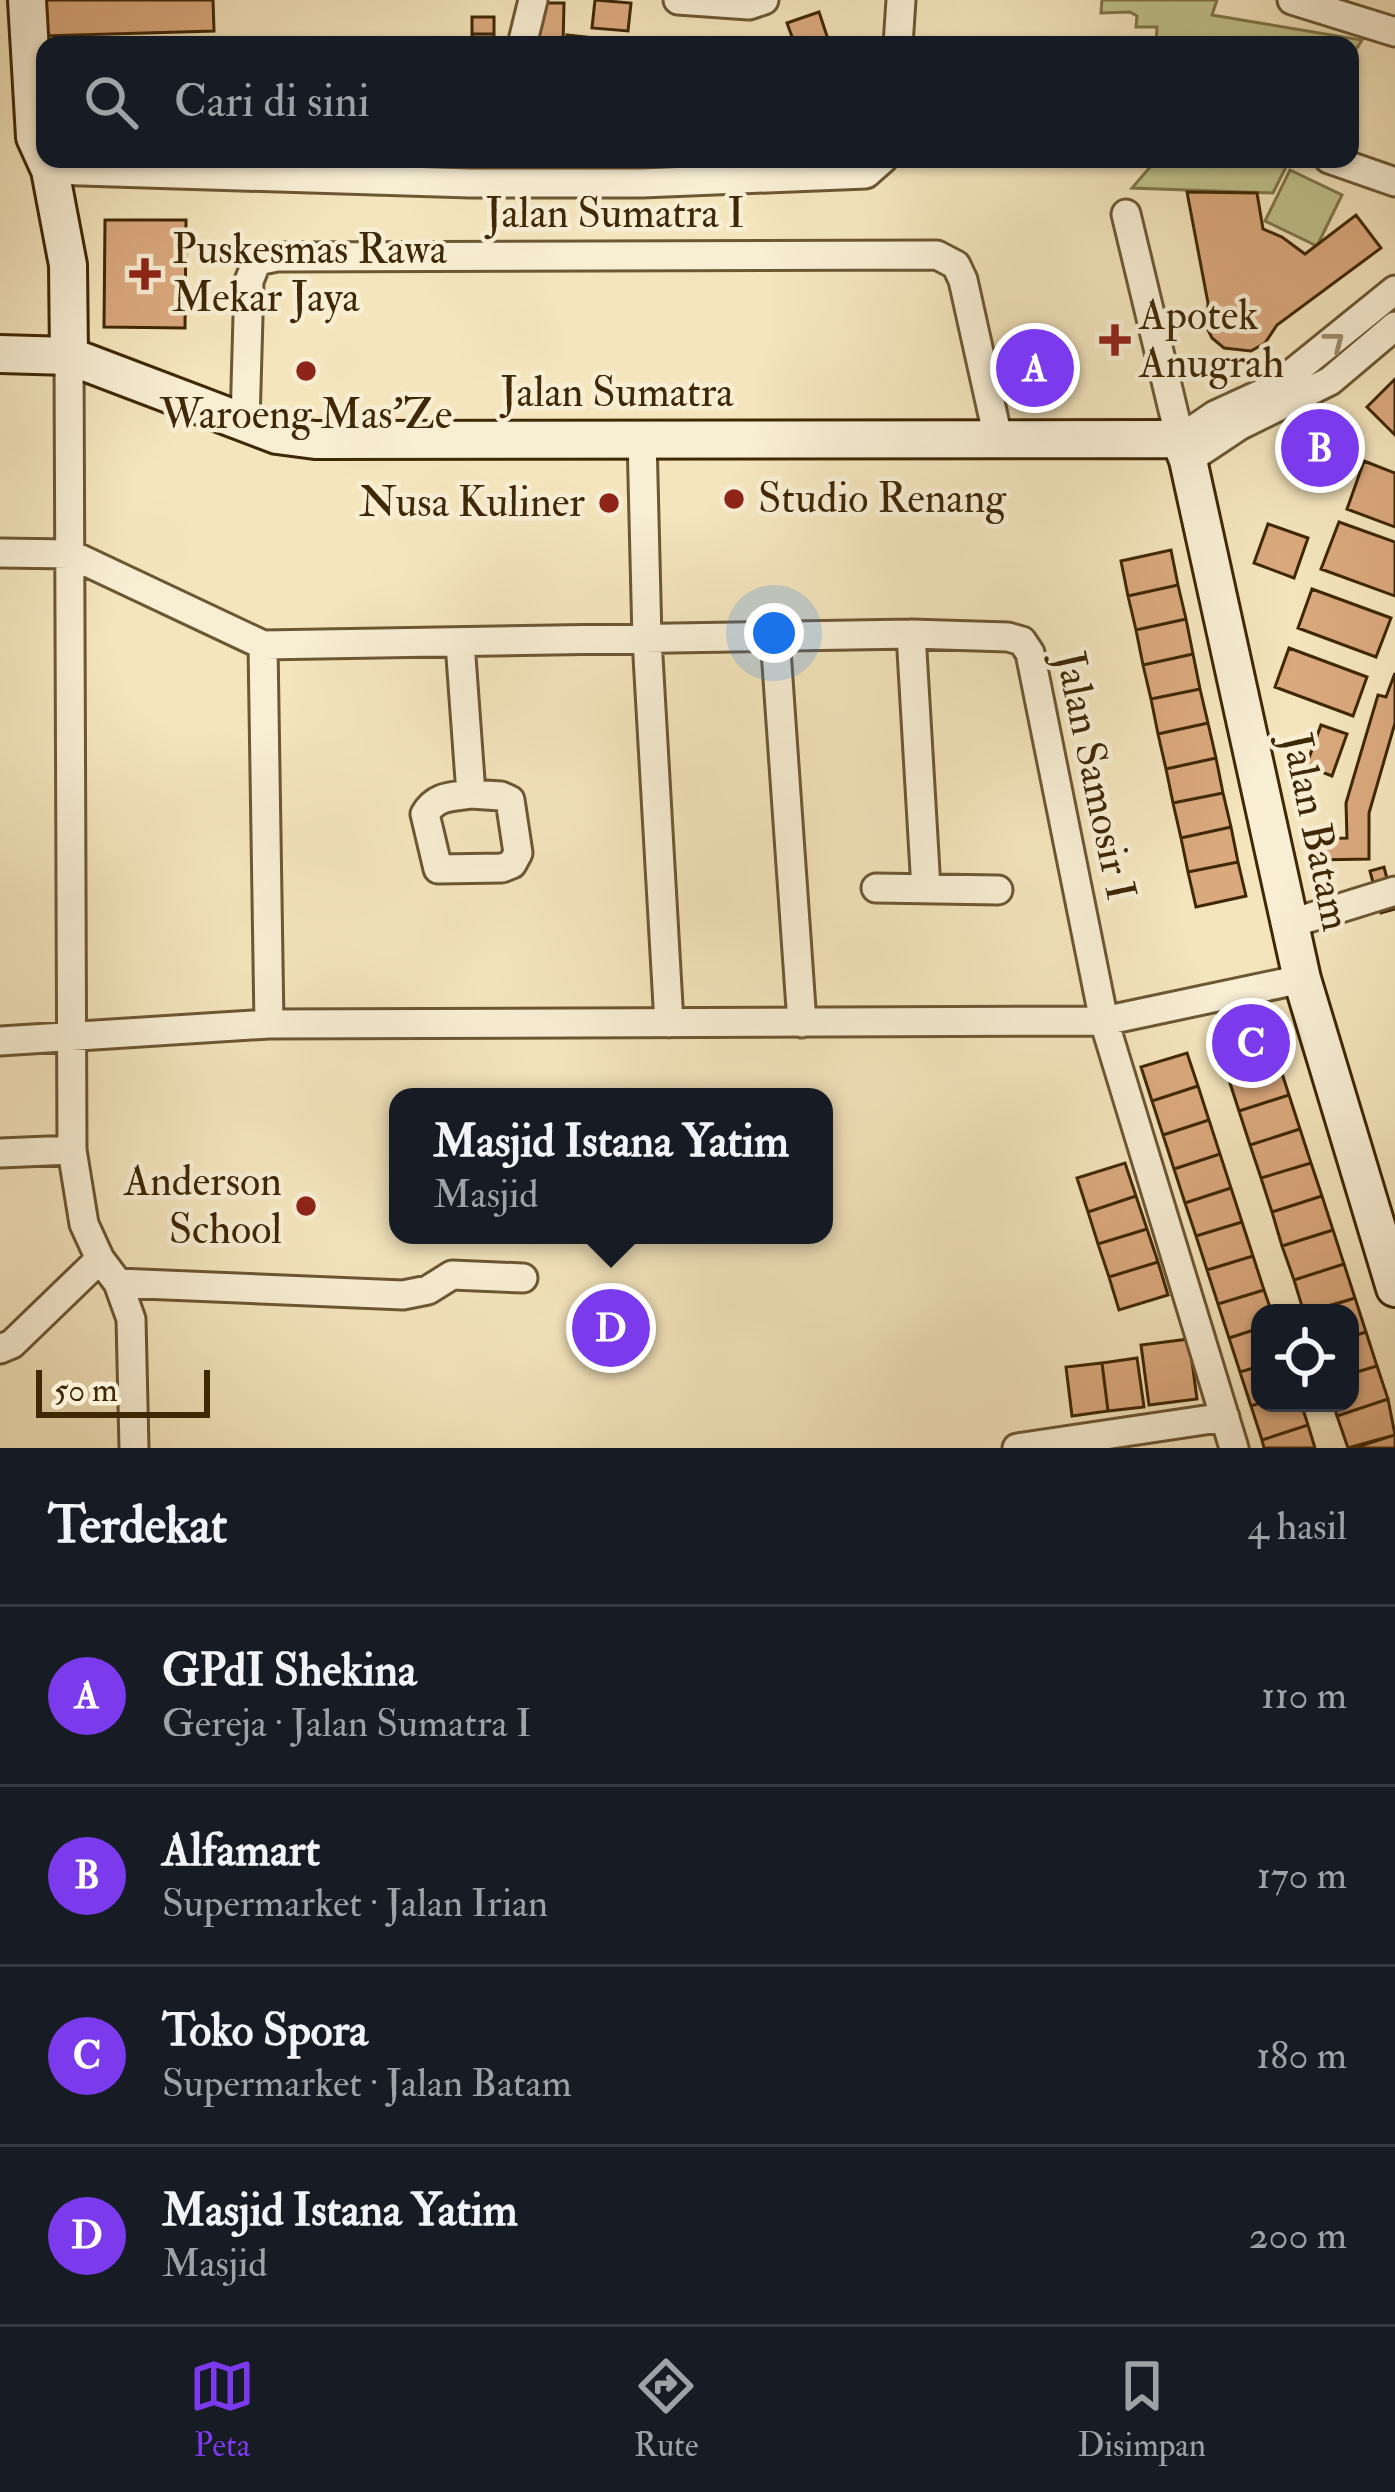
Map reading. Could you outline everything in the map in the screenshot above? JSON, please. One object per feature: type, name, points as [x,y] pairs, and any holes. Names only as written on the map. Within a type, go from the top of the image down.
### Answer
[{"type":"street","points":[[27,0],[36,139]]},
{"type":"street","points":[[524,36],[533,0]]},
{"type":"street","points":[[678,0],[748,5],[764,0]]},
{"type":"street","points":[[899,36],[901,0]]},
{"type":"street","points":[[1292,0],[1395,32]]},
{"type":"street","points":[[134,1448],[131,1319],[118,1283],[100,1259],[80,1212],[72,1150],[68,265],[50,170],[471,171],[642,183],[866,175],[874,168]]},
{"type":"street","points":[[1355,168],[1395,182]]},
{"type":"street","points":[[1126,214],[1184,449]]},
{"type":"street","name":"Jalan Sumatra I","points":[[245,423],[249,281],[257,261],[277,257],[937,255],[956,265],[963,280],[998,438]]},
{"type":"street","points":[[1184,449],[1215,415],[1274,388],[1395,290]]},
{"type":"street","points":[[1184,449],[1330,381],[1395,326]]},
{"type":"street","name":"Jalan Sumatra","points":[[0,354],[70,356],[277,435],[314,440],[998,438],[1184,449]]},
{"type":"street","points":[[641,438],[646,639],[669,1023]]},
{"type":"street","name":"Jalan Batam","points":[[1184,449],[1302,980],[1395,1288]]},
{"type":"street","points":[[0,553],[70,554]]},
{"type":"street","name":"Jalan Samosir I","points":[[70,554],[263,645],[911,634],[1022,641],[1030,653],[1104,1021],[1234,1448]]},
{"type":"street","points":[[911,634],[926,889]]},
{"type":"street","points":[[775,637],[802,1023]]},
{"type":"street","points":[[460,643],[472,794]]},
{"type":"street","points":[[263,645],[268,1024]]},
{"type":"street","points":[[876,888],[998,890]]},
{"type":"street","points":[[1289,924],[1395,891]]},
{"type":"street","points":[[0,1041],[268,1024],[1104,1021],[1302,980]]},
{"type":"street","points":[[0,1153],[72,1150]]},
{"type":"street","points":[[0,1349],[12,1344],[100,1259]]},
{"type":"street","points":[[118,1283],[403,1295],[428,1291],[452,1275],[523,1278]]},
{"type":"street","points":[[1018,1448],[1225,1417]]},
{"type":"green space","points":[[1102,0],[1217,0],[1212,15],[1338,36],[1156,36],[1157,27],[1136,27],[1137,16],[1130,12],[1101,13]]},
{"type":"green space","points":[[1149,168],[1286,168],[1273,193],[1132,188]]},
{"type":"green space","points":[[1290,170],[1342,195],[1317,246],[1265,221]]},
{"type":"building","points":[[41,0],[213,0],[214,31],[42,36]]},
{"type":"building","points":[[595,0],[631,3],[628,31],[592,28]]},
{"type":"building","points":[[540,3],[564,3],[563,36],[539,36]]},
{"type":"building","points":[[819,12],[827,36],[792,36],[787,23]]},
{"type":"building","points":[[472,17],[494,17],[494,34],[472,34]]},
{"type":"building","points":[[1187,192],[1257,193],[1263,229],[1305,254],[1356,215],[1381,248],[1277,325],[1265,343],[1251,351],[1224,348],[1207,328],[1208,303]]},
{"type":"building","name":"Puskesmas Rawa Mekar Jaya","points":[[105,220],[186,220],[185,328],[104,327]]},
{"type":"building","points":[[1395,379],[1395,435],[1367,407]]},
{"type":"building","points":[[1307,420],[1348,435],[1334,475],[1292,460]]},
{"type":"building","points":[[1364,461],[1395,473],[1395,527],[1347,509]]},
{"type":"building","points":[[1339,522],[1395,542],[1395,596],[1321,569]]},
{"type":"building","points":[[1268,524],[1308,538],[1294,578],[1254,563]]},
{"type":"building","points":[[1171,550],[1178,585],[1128,596],[1121,561]]},
{"type":"building","points":[[1178,585],[1186,619],[1136,630],[1128,596]]},
{"type":"building","points":[[1312,589],[1391,618],[1376,657],[1298,628]]},
{"type":"building","points":[[1186,619],[1193,654],[1143,665],[1136,630]]},
{"type":"building","points":[[1289,648],[1367,677],[1353,716],[1275,687]]},
{"type":"building","points":[[1193,654],[1200,689],[1151,699],[1143,665]]},
{"type":"building","points":[[1395,673],[1395,723],[1369,813],[1369,859],[1314,860],[1313,839],[1347,838],[1346,803],[1378,695],[1386,697]]},
{"type":"building","points":[[1200,689],[1208,723],[1158,734],[1151,699]]},
{"type":"building","points":[[1208,723],[1216,758],[1166,769],[1158,734]]},
{"type":"building","points":[[1321,725],[1347,734],[1332,776],[1306,766]]},
{"type":"building","points":[[1216,758],[1223,793],[1173,803],[1166,769]]},
{"type":"building","points":[[1223,793],[1231,827],[1181,838],[1173,803]]},
{"type":"building","points":[[1231,827],[1238,862],[1188,872],[1181,838]]},
{"type":"building","points":[[1238,862],[1246,896],[1196,907],[1188,872]]},
{"type":"building","points":[[1384,867],[1395,909],[1381,913],[1370,871]]},
{"type":"building","points":[[1267,1027],[1278,1061],[1228,1077],[1217,1043]]},
{"type":"building","points":[[1187,1053],[1198,1086],[1152,1101],[1141,1067]]},
{"type":"building","points":[[1278,1061],[1289,1095],[1239,1111],[1228,1077]]},
{"type":"building","points":[[1198,1086],[1209,1120],[1163,1135],[1152,1101]]},
{"type":"building","points":[[1289,1095],[1300,1129],[1250,1145],[1239,1111]]},
{"type":"building","points":[[1209,1120],[1220,1154],[1174,1169],[1163,1135]]},
{"type":"building","points":[[1300,1129],[1311,1163],[1261,1178],[1250,1145]]},
{"type":"building","points":[[1220,1154],[1231,1188],[1185,1203],[1174,1169]]},
{"type":"building","points":[[1125,1163],[1136,1196],[1088,1212],[1077,1178]]},
{"type":"building","points":[[1311,1163],[1322,1196],[1272,1212],[1261,1178]]},
{"type":"building","points":[[1231,1188],[1242,1222],[1196,1236],[1185,1203]]},
{"type":"building","points":[[1136,1196],[1147,1229],[1098,1244],[1088,1212]]},
{"type":"building","points":[[1322,1196],[1333,1230],[1282,1246],[1272,1212]]},
{"type":"building","points":[[1242,1222],[1253,1256],[1207,1270],[1196,1236]]},
{"type":"building","points":[[1147,1229],[1158,1262],[1109,1277],[1098,1244]]},
{"type":"building","points":[[1333,1230],[1344,1264],[1294,1280],[1282,1246]]},
{"type":"building","points":[[1253,1256],[1264,1290],[1218,1304],[1207,1270]]},
{"type":"building","points":[[1158,1262],[1168,1295],[1119,1310],[1109,1277]]},
{"type":"building","points":[[1344,1264],[1355,1298],[1335,1304],[1301,1304],[1294,1280]]},
{"type":"building","points":[[1264,1290],[1269,1304],[1251,1304],[1251,1331],[1229,1338],[1218,1304]]},
{"type":"building","points":[[598,1301],[640,1320],[623,1355],[582,1335]]},
{"type":"building","points":[[1251,1331],[1251,1369],[1240,1372],[1229,1338]]},
{"type":"building","points":[[1366,1332],[1377,1366],[1359,1371],[1359,1334]]},
{"type":"building","points":[[1189,1339],[1197,1399],[1149,1405],[1141,1345]]},
{"type":"building","points":[[1137,1358],[1144,1407],[1108,1411],[1102,1363]]},
{"type":"building","points":[[1102,1363],[1108,1411],[1072,1416],[1066,1367]]},
{"type":"building","points":[[1377,1366],[1388,1399],[1359,1409],[1359,1371]]},
{"type":"building","points":[[1251,1369],[1251,1406],[1240,1372]]},
{"type":"building","points":[[1388,1399],[1395,1435],[1348,1448],[1337,1416]]},
{"type":"building","points":[[1253,1412],[1304,1412],[1308,1425],[1262,1440]]},
{"type":"building","points":[[1308,1425],[1315,1448],[1264,1448],[1262,1440]]},
{"type":"building","points":[[1395,1435],[1395,1448],[1354,1448]]},
{"type":"place","name":"Puskesmas Rawa Mekar Jaya","points":[[145,274]]},
{"type":"place","name":"Apotek Anugrah","points":[[1115,340]]},
{"type":"place","name":"GPdI Shekina","points":[[1035,368]]},
{"type":"place","name":"Waroeng Mas'Ze","points":[[306,371]]},
{"type":"place","name":"Alfamart","points":[[1320,448]]},
{"type":"place","name":"Studio Renang","points":[[734,499]]},
{"type":"place","name":"Nusa Kuliner","points":[[609,503]]},
{"type":"place","name":"Toko Spora","points":[[1251,1043]]},
{"type":"place","name":"Anderson School","points":[[306,1206]]},
{"type":"place","name":"Masjid Istana Yatim","points":[[611,1328]]}]
